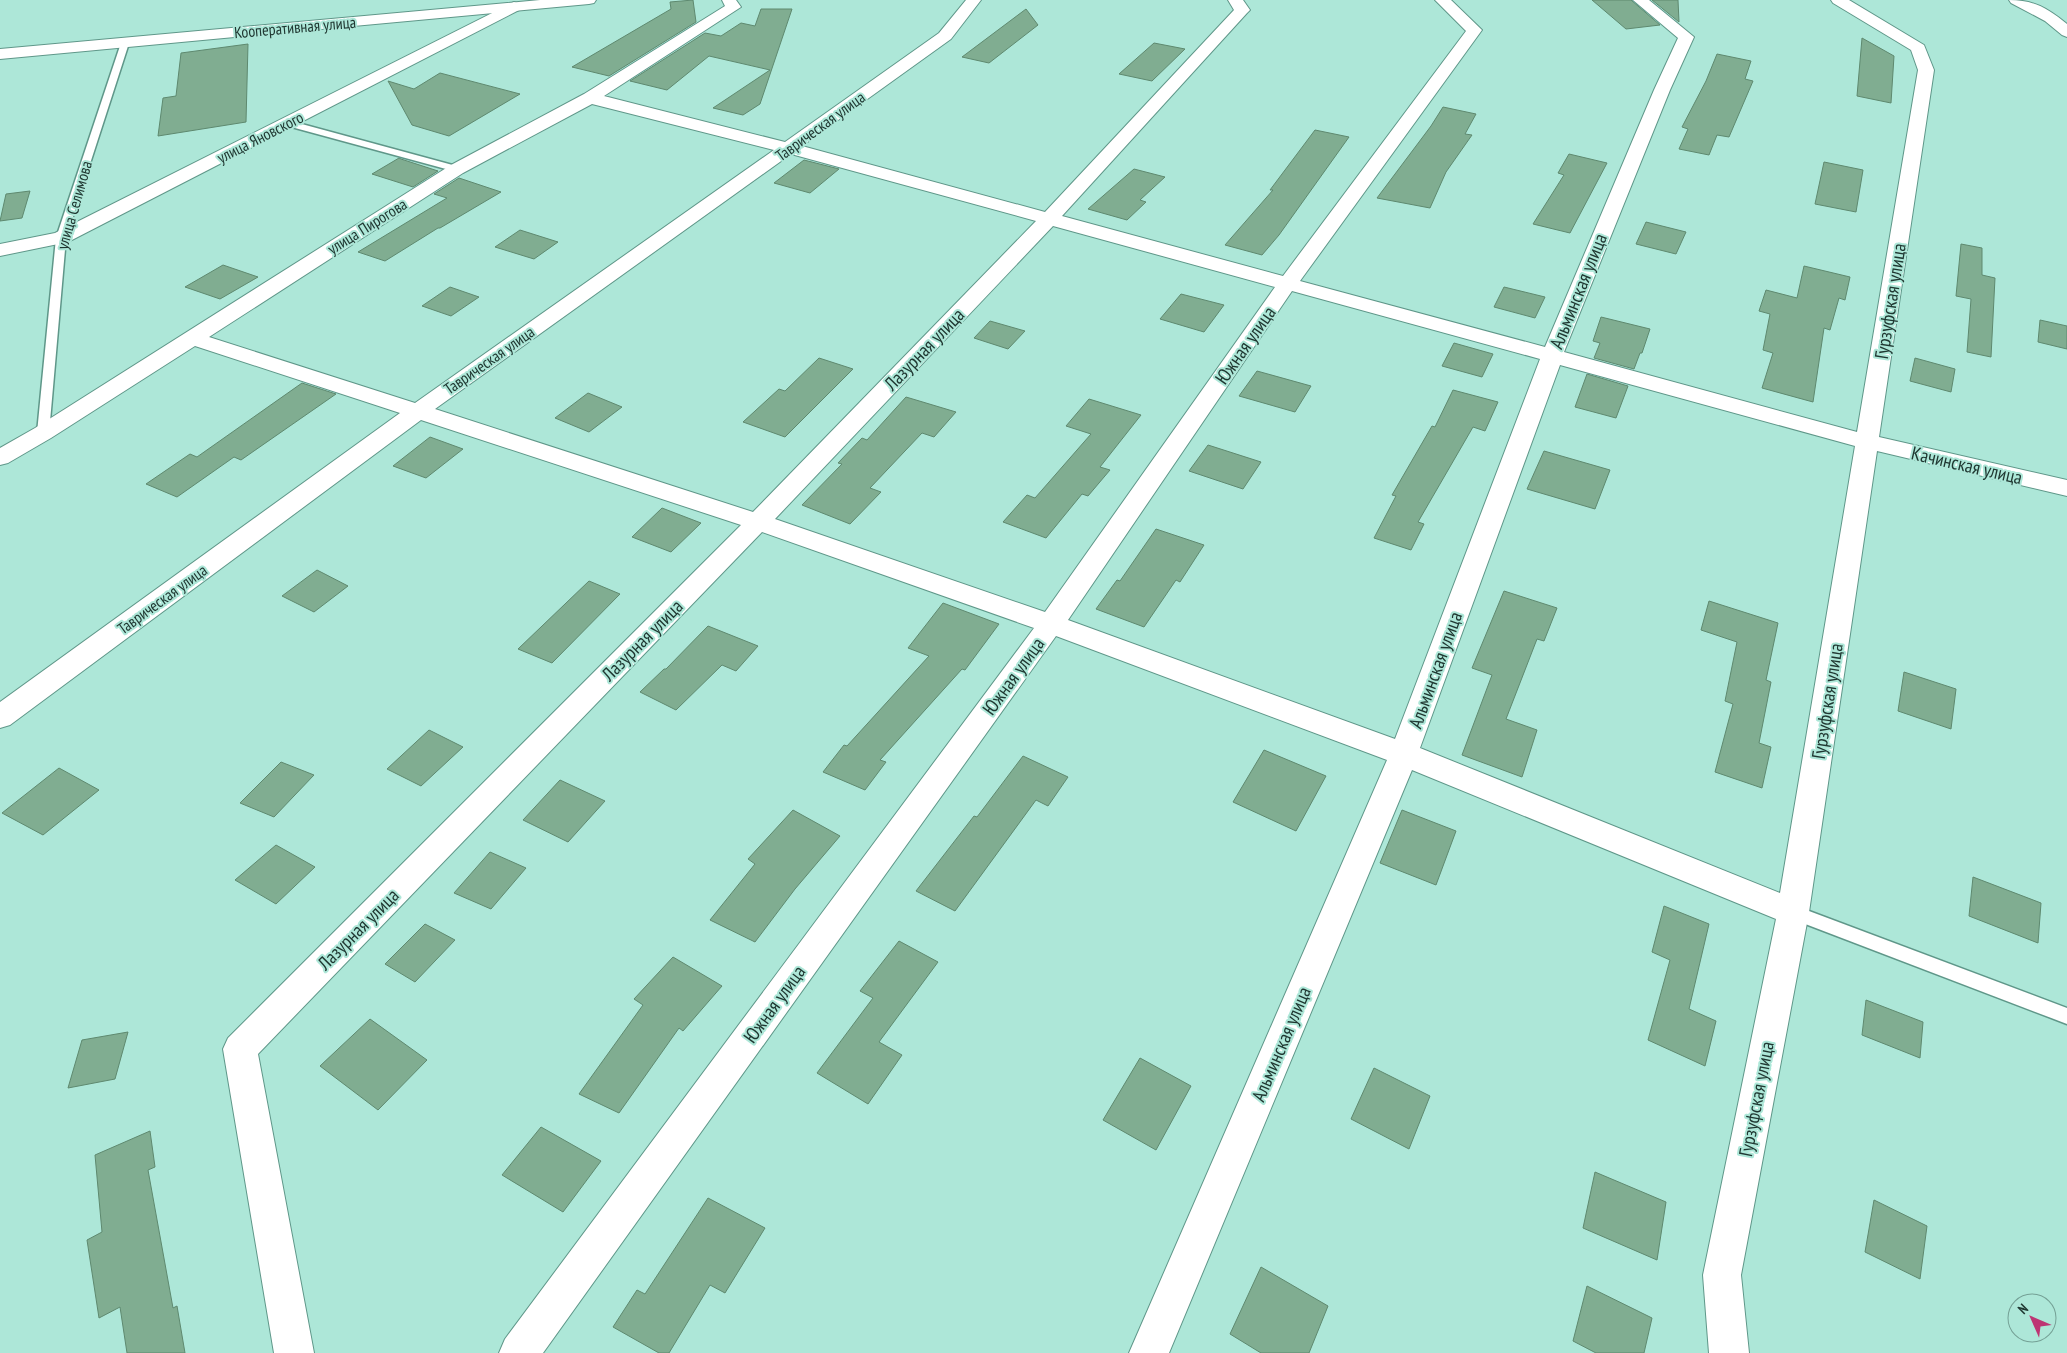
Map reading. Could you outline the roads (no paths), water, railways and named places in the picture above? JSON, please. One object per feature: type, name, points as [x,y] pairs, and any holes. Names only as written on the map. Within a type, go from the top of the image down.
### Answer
[{"type":"street","name":"Кооперативная улица","points":[[0,54],[590,0]]},
{"type":"street","name":"улица Пирогова","points":[[0,458],[43,433],[456,170],[590,98],[733,6],[729,0]]},
{"type":"street","name":"Таврическая улица","points":[[0,718],[418,411],[945,36],[974,0]]},
{"type":"street","name":"Лазурная улица","points":[[294,1353],[240,1049],[758,522],[1048,220],[1242,10],[1235,0]]},
{"type":"street","name":"Южная улица","points":[[519,1353],[1051,624],[1287,284],[1474,30],[1442,0]]},
{"type":"street","name":"Альминская улица","points":[[1150,1353],[1404,754],[1552,356],[1662,90],[1686,37],[1640,0]]},
{"type":"street","name":"Гурзуфская улица","points":[[1728,1353],[1722,1275],[1793,912],[1926,70],[1918,48],[1838,0]]},
{"type":"street","points":[[2016,0],[2050,18],[2067,32]]},
{"type":"street","name":"улица Яновского","points":[[0,250],[61,238],[514,7]]},
{"type":"street","name":"Качинская улица","points":[[590,98],[789,148],[1868,442],[2067,488]]},
{"type":"street","points":[[192,338],[758,522],[1051,624],[1404,754],[1793,912]]},
{"type":"lane","name":"улица Селимова","points":[[43,433],[61,238],[125,43]]},
{"type":"lane","points":[[287,123],[398,152],[456,170]]},
{"type":"lane","points":[[1793,912],[2067,1016]]}]
